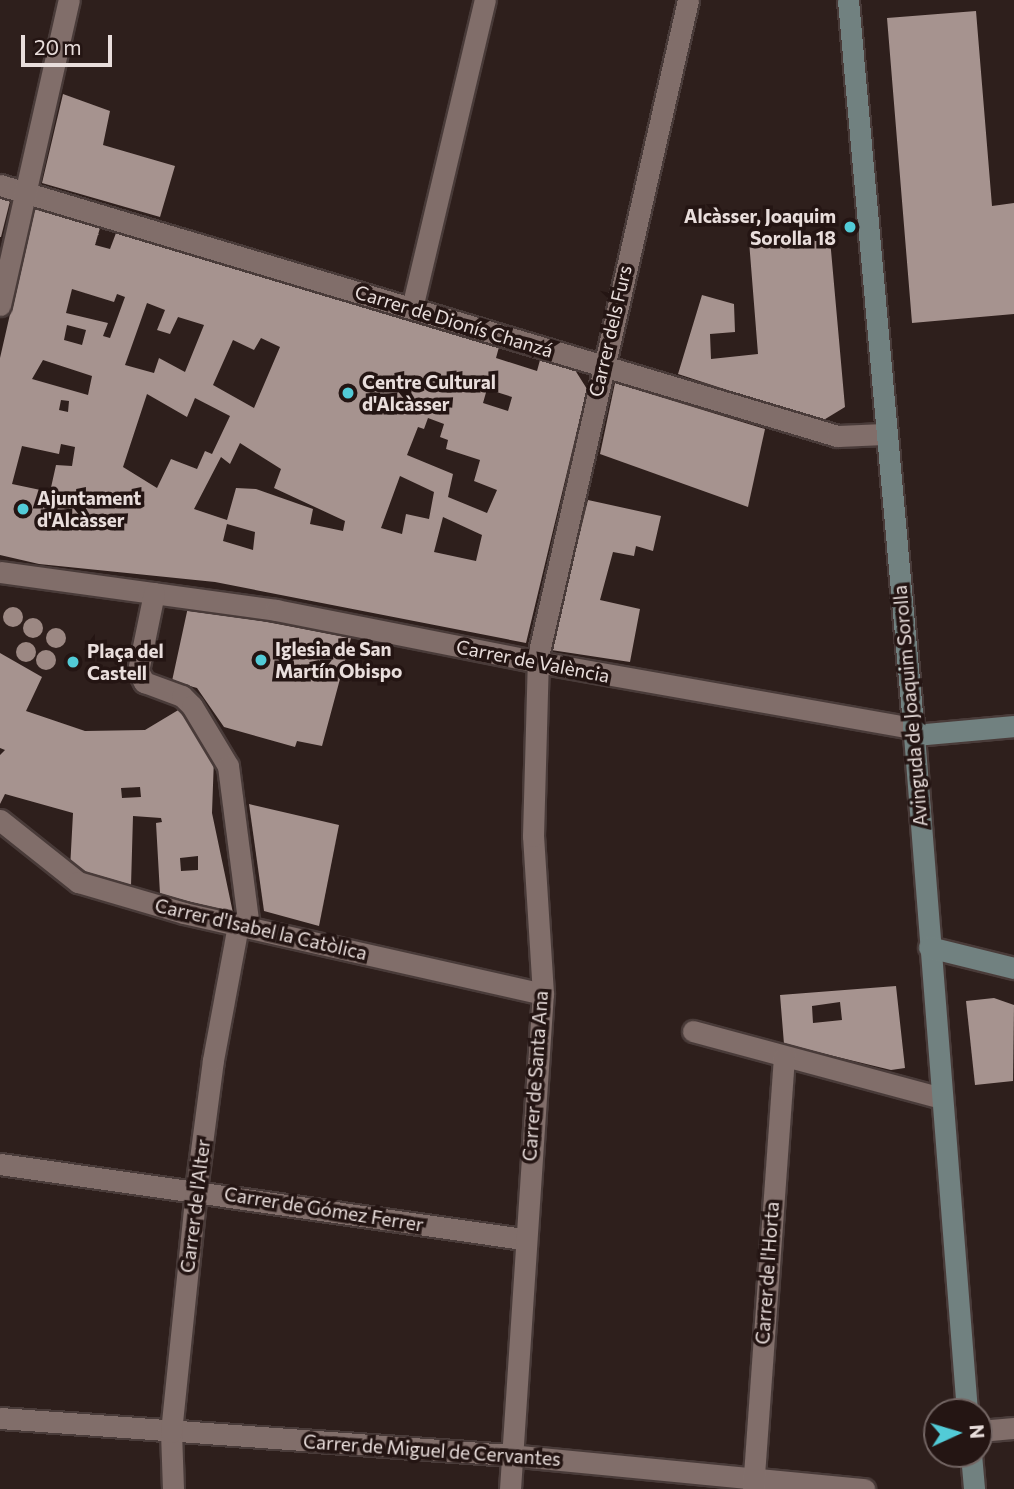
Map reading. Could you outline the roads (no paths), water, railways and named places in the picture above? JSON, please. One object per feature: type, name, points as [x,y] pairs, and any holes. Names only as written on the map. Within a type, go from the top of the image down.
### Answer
[{"type":"street","points":[[0,305],[69,0]]},
{"type":"street","points":[[412,308],[485,0]]},
{"type":"street","name":"Carrer dels Furs","points":[[538,662],[601,367],[688,0]]},
{"type":"street","name":"Avinguda de Joaquim Sorolla","points":[[848,0],[913,731],[966,1398]]},
{"type":"street","name":"Carrer de Dionís Chanzá","points":[[0,185],[837,436],[885,434]]},
{"type":"street","points":[[0,572],[154,593]]},
{"type":"street","name":"Carrer de València","points":[[154,593],[276,610],[538,662],[913,731]]},
{"type":"street","name":"Carrer de l'Alter","points":[[154,593],[138,671],[144,682],[187,702],[228,766],[244,926],[196,1189],[171,1432],[173,1489]]},
{"type":"street","name":"Carrer de Santa Ana","points":[[510,1489],[509,1455],[523,1239],[543,994],[533,836],[538,662]]},
{"type":"street","points":[[913,731],[1014,726]]},
{"type":"street","name":"Carrer d'Isabel la Catòlica","points":[[0,820],[78,882],[244,926],[543,994]]},
{"type":"street","points":[[929,947],[1014,968]]},
{"type":"street","points":[[693,1031],[941,1098]]},
{"type":"street","name":"Carrer de l'Horta","points":[[752,1484],[784,1057]]},
{"type":"street","name":"Carrer de Gómez Ferrer","points":[[0,1164],[196,1189],[523,1239]]},
{"type":"street","name":"Carrer de Miguel de Cervantes","points":[[0,1418],[509,1455],[752,1484],[864,1489]]},
{"type":"street","points":[[993,1430],[1014,1428]]},
{"type":"street","points":[[972,1468],[974,1489]]},
{"type":"place","name":"Alcàsser, Joaquim Sorolla 18","points":[[850,227]]},
{"type":"place","name":"Centre Cultural d'Alcàsser","points":[[348,393]]},
{"type":"place","name":"Ajuntament d'Alcàsser","points":[[23,509]]},
{"type":"place","name":"Iglesia de San Martín Obispo","points":[[261,660]]},
{"type":"place","name":"Plaça del Castell","points":[[73,662]]}]
